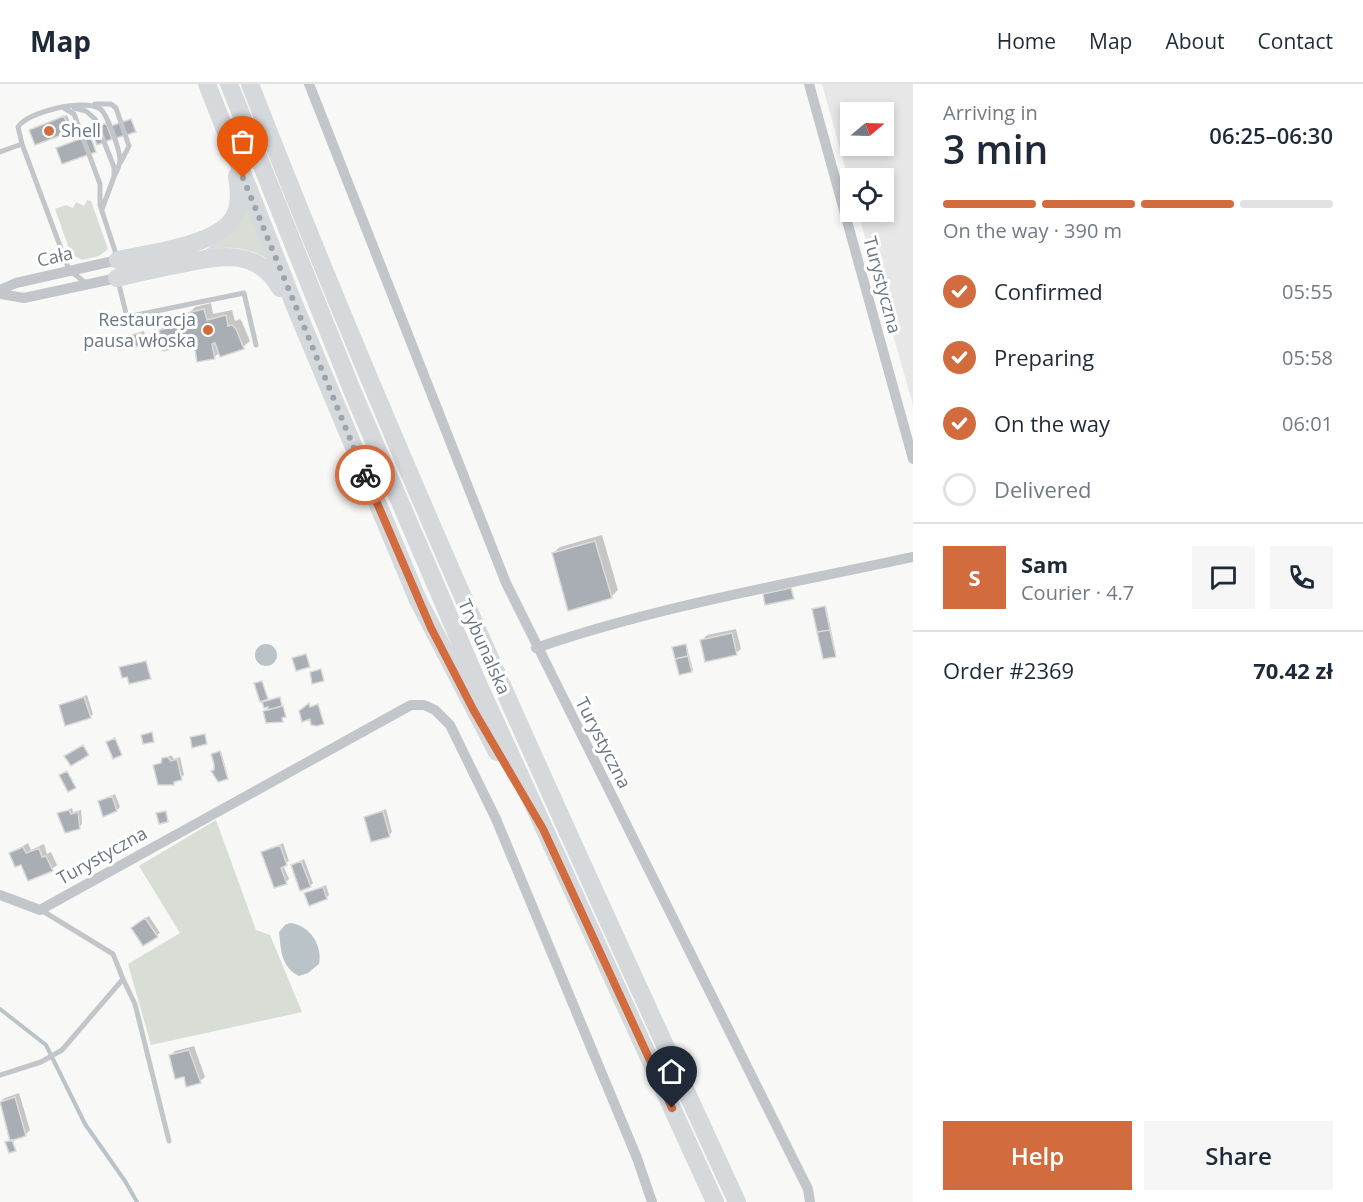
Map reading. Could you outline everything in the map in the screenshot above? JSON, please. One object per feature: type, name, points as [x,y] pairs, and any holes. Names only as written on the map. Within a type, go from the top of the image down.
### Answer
[{"type":"highway","points":[[207,84],[296,309],[431,628],[474,711],[543,829]]},
{"type":"highway","name":"Trybunalska","points":[[229,84],[363,415],[543,829],[716,1202]]},
{"type":"highway","name":"Trybunalska","points":[[250,84],[369,378],[484,649],[737,1202]]},
{"type":"highway","points":[[117,269],[194,242],[224,228],[234,216],[239,200],[235,156]]},
{"type":"highway","points":[[117,269],[238,256],[250,260],[268,272],[296,309]]},
{"type":"street","name":"Turystyczna","points":[[309,84],[465,481],[536,648],[802,1178],[810,1202]]},
{"type":"street","name":"Turystyczna","points":[[809,84],[913,459]]},
{"type":"street","name":"Cała","points":[[0,292],[16,283],[69,270],[117,269]]},
{"type":"street","name":"Cała","points":[[0,292],[24,298],[88,284],[117,269]]},
{"type":"street","points":[[536,648],[575,635],[725,598],[913,557]]},
{"type":"street","name":"Turystyczna","points":[[40,910],[411,705],[424,705],[435,710],[450,725],[496,819],[637,1158],[652,1202]]},
{"type":"street","points":[[0,895],[40,910]]},
{"type":"lane","points":[[88,284],[69,270],[17,129],[24,119],[34,114],[84,105],[111,104],[117,108],[129,146],[102,209]]},
{"type":"lane","points":[[84,105],[97,107],[104,113],[119,152],[119,166]]},
{"type":"lane","points":[[64,108],[83,110],[95,119],[114,167],[114,177]]},
{"type":"lane","points":[[64,108],[74,114],[100,184],[102,209],[127,317],[244,293],[256,345]]},
{"type":"lane","points":[[0,152],[22,144]]},
{"type":"lane","points":[[40,910],[112,954],[135,1004],[169,1141]]},
{"type":"lane","points":[[0,1075],[44,1060],[57,1053],[73,1040],[123,979]]},
{"type":"shaded area","points":[[822,84],[913,84],[913,405],[861,222],[894,222],[894,168],[845,168],[842,156],[894,156],[894,102],[840,102],[840,149]]},
{"type":"shaded area","points":[[87,200],[91,201],[108,249],[99,256],[82,260],[71,254],[55,209],[66,205],[73,208],[76,202],[84,206]]},
{"type":"shaded area","points":[[247,208],[267,259],[237,248],[205,250],[233,231]]},
{"type":"shaded area","points":[[266,644],[274,647],[277,655],[274,663],[266,666],[258,663],[255,655],[258,647]]},
{"type":"shaded area","points":[[216,820],[256,930],[270,935],[302,1012],[151,1045],[128,964],[180,933],[139,866]]},
{"type":"shaded area","points":[[290,923],[309,932],[319,950],[319,964],[308,973],[299,976],[285,963],[281,951],[279,932]]},
{"type":"building","name":"Shell","points":[[64,116],[70,132],[35,145],[29,130]]},
{"type":"building","points":[[131,119],[136,132],[116,138],[111,126]]},
{"type":"building","points":[[106,123],[112,139],[97,145],[91,129]]},
{"type":"building","points":[[90,135],[96,152],[62,164],[56,148]]},
{"type":"building","points":[[204,309],[207,320],[226,315],[228,326],[232,325],[236,329],[244,349],[220,357],[215,343],[212,344],[215,359],[197,362],[194,344],[163,351],[159,330],[189,323],[187,313]]},
{"type":"building","points":[[141,333],[144,345],[118,350],[116,338]]},
{"type":"building","points":[[595,541],[612,598],[568,611],[552,553]]},
{"type":"building","points":[[791,588],[794,599],[765,605],[763,594]]},
{"type":"building","points":[[825,606],[830,630],[817,632],[812,609]]},
{"type":"building","points":[[830,630],[836,657],[823,659],[817,632]]},
{"type":"building","points":[[732,633],[737,655],[705,662],[700,640]]},
{"type":"building","points":[[686,644],[688,656],[675,659],[672,647]]},
{"type":"building","points":[[306,654],[310,667],[296,671],[292,658]]},
{"type":"building","points":[[688,656],[692,672],[679,675],[675,659]]},
{"type":"building","points":[[146,661],[151,679],[129,684],[127,677],[122,678],[119,667]]},
{"type":"building","points":[[321,669],[324,681],[312,684],[310,672]]},
{"type":"building","points":[[262,681],[268,699],[260,702],[254,683]]},
{"type":"building","points":[[84,697],[91,718],[65,726],[59,705]]},
{"type":"building","points":[[280,697],[282,706],[268,710],[268,707],[264,708],[262,702]]},
{"type":"building","points":[[309,703],[310,707],[318,704],[324,724],[311,725],[310,719],[302,722],[299,711]]},
{"type":"building","points":[[283,706],[286,717],[282,718],[283,722],[266,723],[263,711]]},
{"type":"building","points":[[152,732],[154,742],[143,744],[141,735]]},
{"type":"building","points":[[205,734],[207,744],[192,748],[190,737]]},
{"type":"building","points":[[115,738],[122,755],[113,759],[106,742]]},
{"type":"building","points":[[83,745],[89,755],[71,766],[64,756]]},
{"type":"building","points":[[220,751],[228,779],[218,782],[211,771],[214,770],[214,764],[211,754]]},
{"type":"building","points":[[167,757],[171,761],[177,759],[182,780],[174,782],[174,785],[158,785],[153,765],[161,763],[162,758]]},
{"type":"building","points":[[67,771],[76,788],[68,792],[59,775]]},
{"type":"building","points":[[112,796],[117,811],[103,817],[98,801]]},
{"type":"building","points":[[69,810],[71,814],[78,812],[80,829],[65,833],[57,813]]},
{"type":"building","points":[[166,811],[168,822],[159,824],[156,813]]},
{"type":"building","points":[[383,811],[390,837],[371,842],[364,817]]},
{"type":"building","points":[[280,845],[287,865],[281,868],[287,884],[274,888],[261,852]]},
{"type":"building","points":[[23,847],[26,853],[39,848],[42,857],[46,856],[53,871],[28,881],[21,865],[15,867],[9,853]]},
{"type":"building","points":[[301,861],[311,887],[300,891],[291,865]]},
{"type":"building","points":[[323,887],[327,899],[309,906],[304,893]]},
{"type":"building","points":[[145,918],[158,937],[143,946],[131,928]]},
{"type":"building","points":[[189,1050],[201,1083],[186,1087],[184,1077],[175,1079],[169,1055]]},
{"type":"building","points":[[15,1097],[26,1136],[10,1141],[0,1102]]},
{"type":"building","points":[[12,1140],[16,1151],[9,1153],[5,1142]]},
{"type":"waterway","points":[[0,1009],[46,1045],[85,1124],[137,1202]]},
{"type":"way so far","points":[[243,178],[365,475]]},
{"type":"place","name":"Shell","points":[[49,131]]},
{"type":"place","name":"Restauracja pausa włoska","points":[[208,330]]},
{"type":"route","points":[[365,475],[431,628],[474,711],[543,829],[672,1108]]}]
